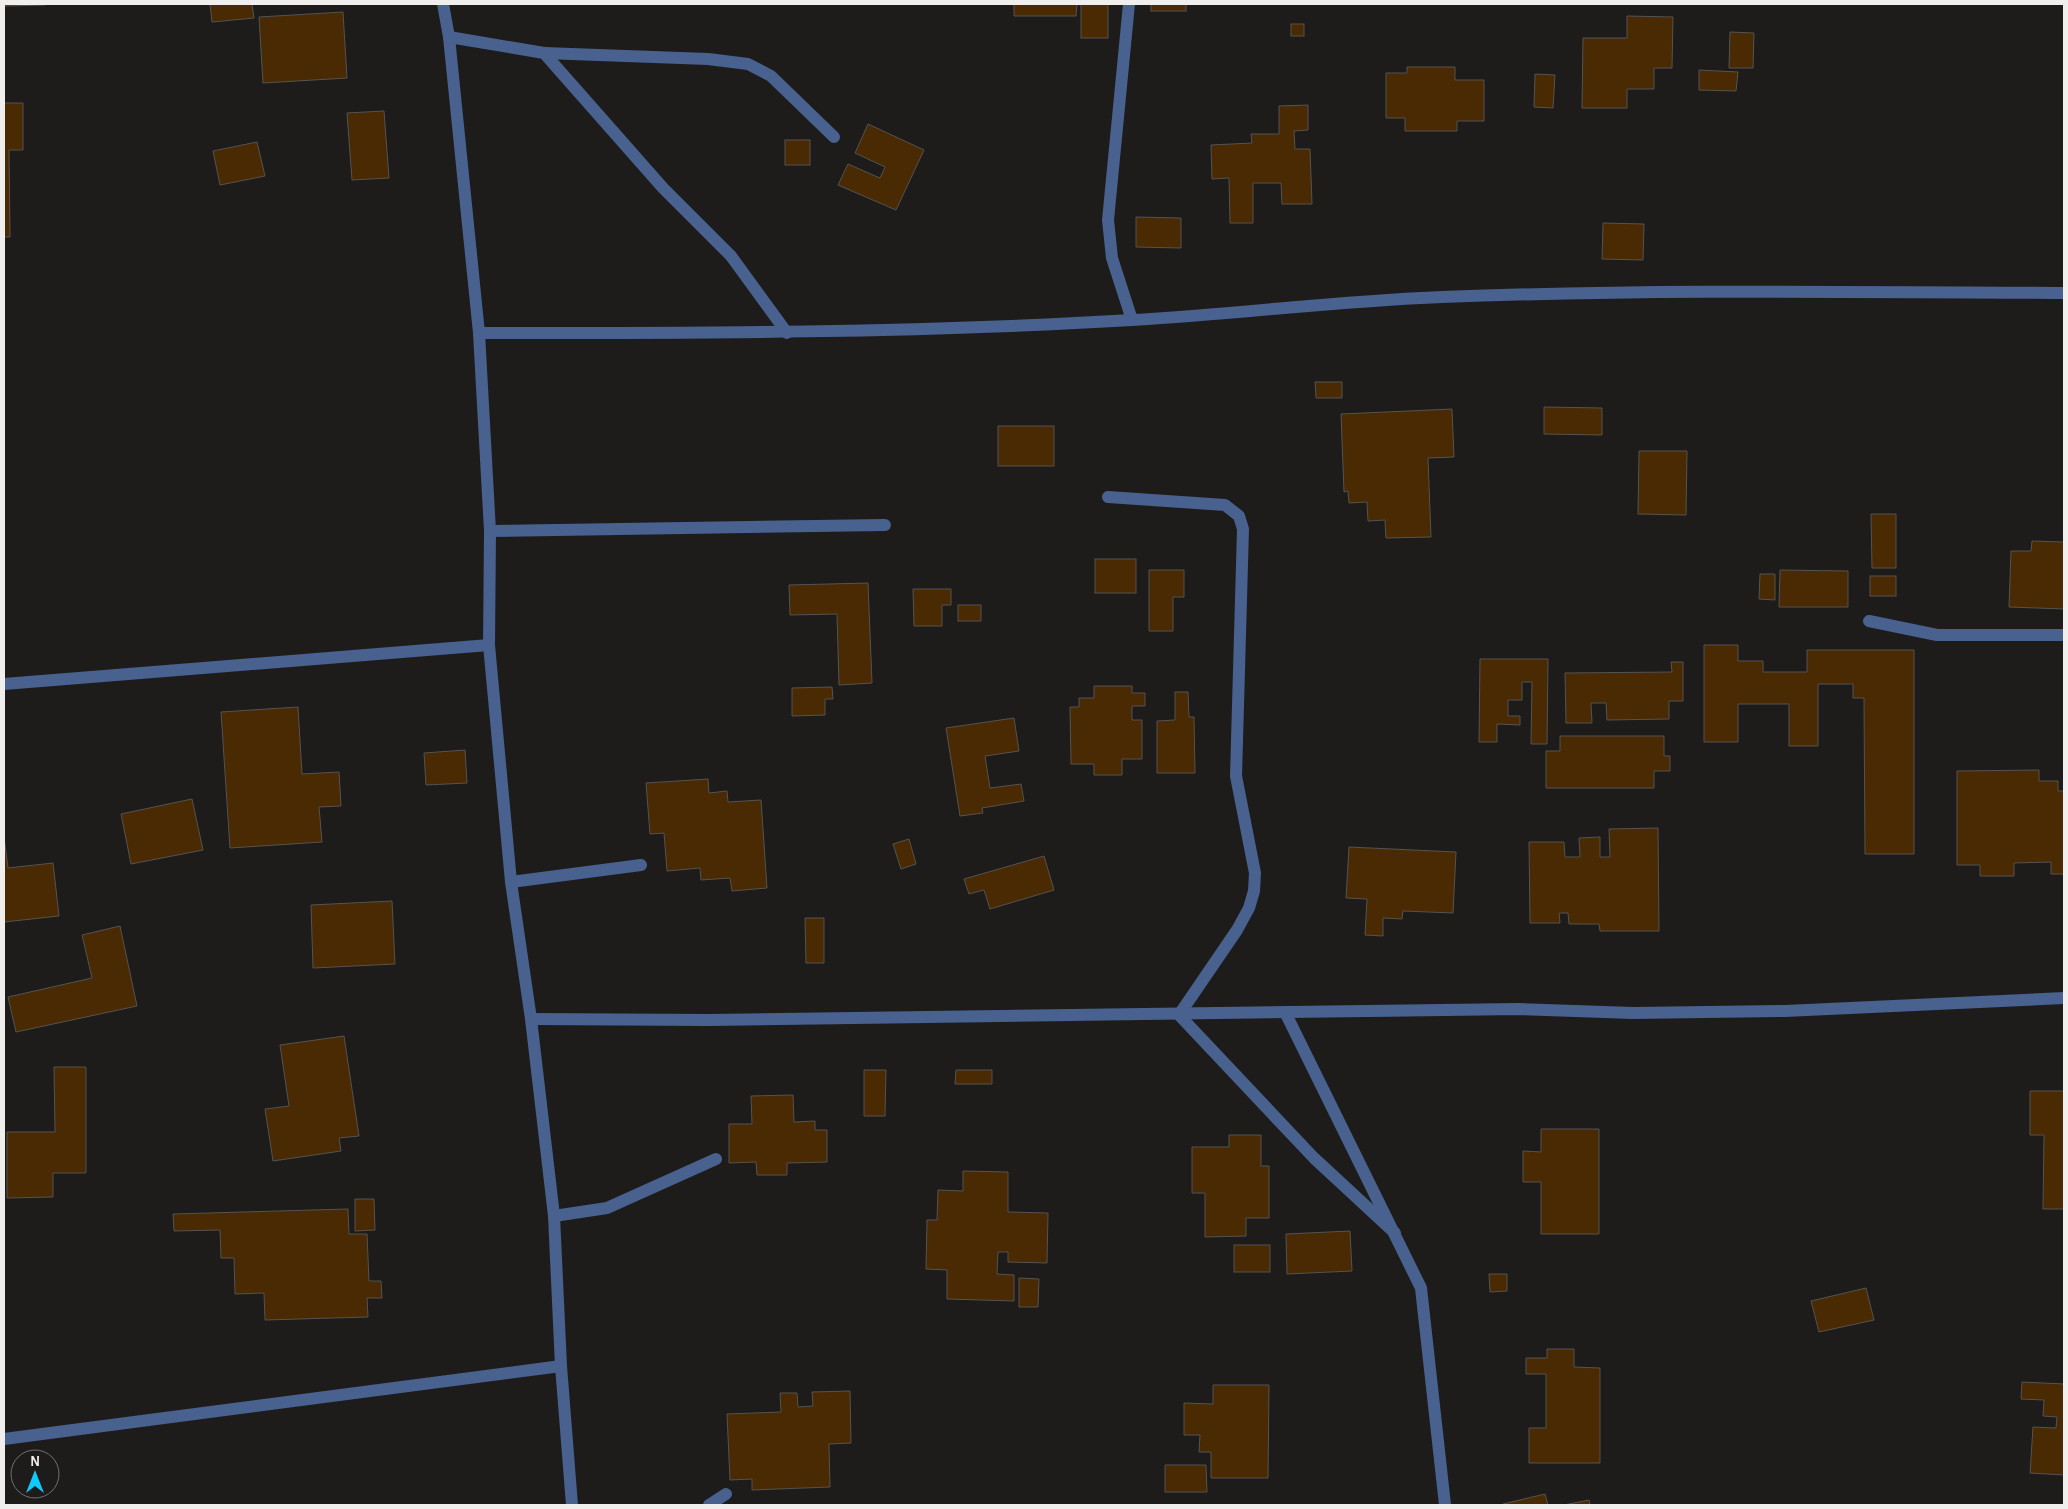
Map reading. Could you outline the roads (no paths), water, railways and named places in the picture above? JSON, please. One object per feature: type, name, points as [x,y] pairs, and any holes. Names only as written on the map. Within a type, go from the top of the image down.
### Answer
[{"type":"street","points":[[443,4],[449,37],[479,333],[490,531],[489,645],[510,882],[531,1019],[554,1216],[560,1366],[572,1505]]},
{"type":"street","points":[[1129,4],[1108,220],[1112,258],[1132,320]]},
{"type":"street","points":[[449,37],[544,53],[708,59],[748,64],[770,76],[834,137]]},
{"type":"street","points":[[544,53],[663,188],[731,256],[787,333]]},
{"type":"street","points":[[479,333],[787,333],[1132,320],[1439,297],[1653,292],[2064,293]]},
{"type":"street","points":[[1108,497],[1225,505],[1239,516],[1243,528],[1236,776],[1255,872],[1254,891],[1249,908],[1237,930],[1179,1015]]},
{"type":"street","points":[[490,531],[885,525]]},
{"type":"street","points":[[1869,621],[1937,635],[2064,635]]},
{"type":"street","points":[[4,684],[489,645]]},
{"type":"street","points":[[510,882],[642,864]]},
{"type":"street","points":[[531,1019],[1179,1015],[1518,1010],[1633,1013],[1785,1011],[2064,998]]},
{"type":"street","points":[[1285,1012],[1421,1288],[1444,1505]]},
{"type":"street","points":[[1179,1015],[1314,1158],[1395,1233]]},
{"type":"street","points":[[554,1216],[608,1208],[716,1159]]},
{"type":"street","points":[[4,1439],[560,1366]]},
{"type":"street","points":[[708,1505],[726,1494]]}]
